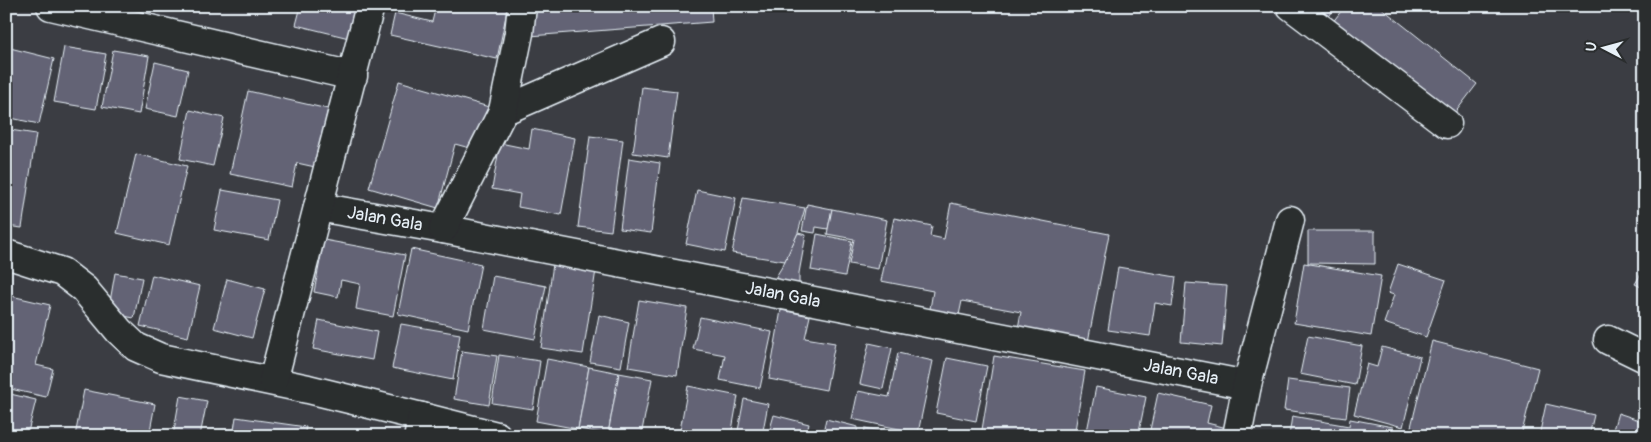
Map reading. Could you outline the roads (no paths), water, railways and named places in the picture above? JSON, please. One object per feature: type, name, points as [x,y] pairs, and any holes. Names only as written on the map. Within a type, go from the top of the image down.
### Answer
[{"type":"street","points":[[51,6],[353,76]]},
{"type":"street","points":[[273,381],[370,6]]},
{"type":"street","points":[[443,229],[503,111],[519,33],[522,6]]},
{"type":"street","points":[[1292,6],[1447,124]]},
{"type":"street","points":[[503,111],[661,42]]},
{"type":"street","name":"Jalan Gala","points":[[318,207],[443,229],[1248,385]]},
{"type":"street","points":[[1237,436],[1290,220]]},
{"type":"street","points":[[6,254],[62,272],[84,288],[119,331],[136,347],[161,358],[273,381],[420,426],[498,436]]},
{"type":"street","points":[[1608,340],[1645,358]]}]
